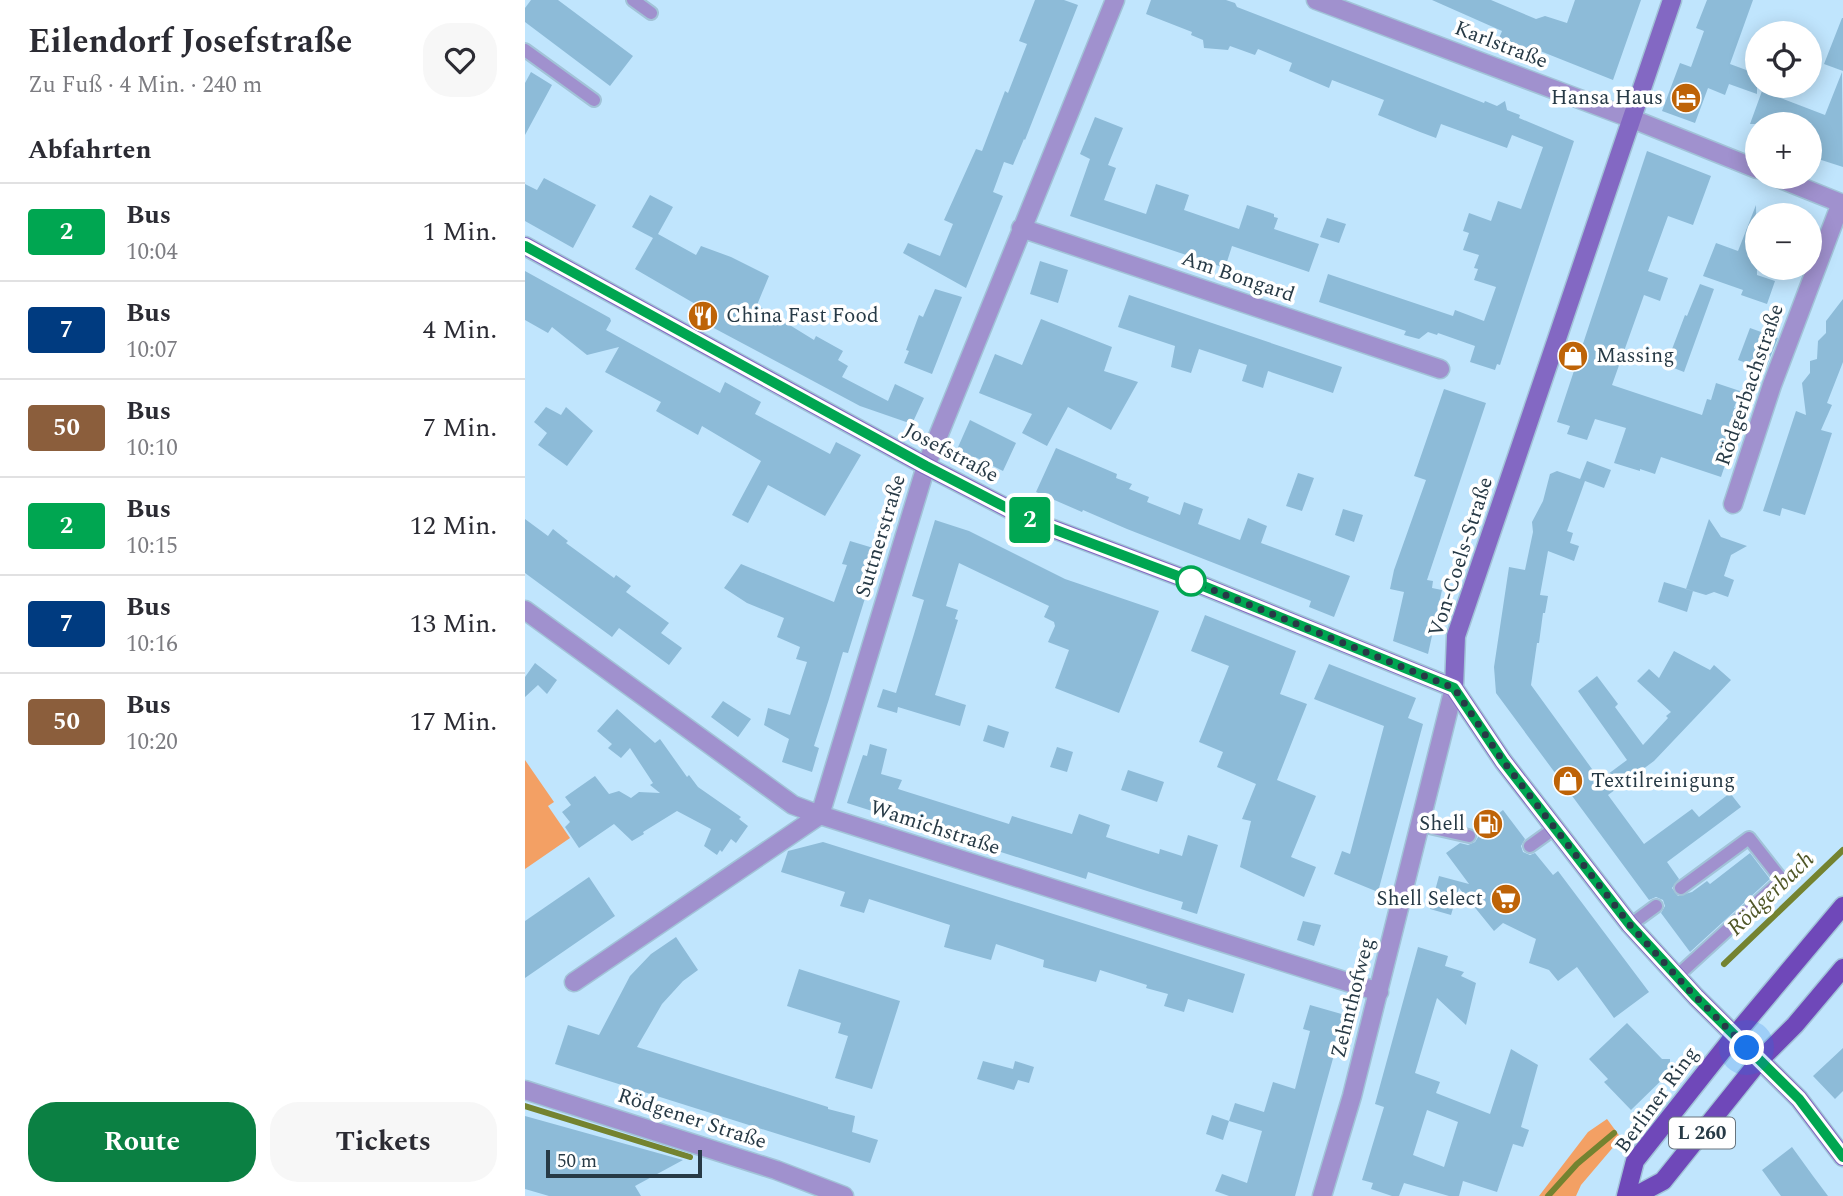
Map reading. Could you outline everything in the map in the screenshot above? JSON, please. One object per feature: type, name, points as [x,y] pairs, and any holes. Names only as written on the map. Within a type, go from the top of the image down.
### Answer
[{"type":"main road","name":"Von-Coels-Straße","points":[[1454,688],[1456,636],[1672,0]]},
{"type":"main road","name":"Josefstraße","points":[[525,246],[926,466],[1032,521],[1191,581],[1454,688]]},
{"type":"main road","points":[[1454,688],[1503,761],[1630,925],[1799,1099],[1843,1157]]},
{"type":"main road","name":"L 260","points":[[1734,1035],[1843,906]]},
{"type":"main road","name":"L 260","points":[[1635,1196],[1663,1181],[1754,1054],[1795,1026],[1843,968]]},
{"type":"main road","name":"Berliner Ring","points":[[1626,1196],[1635,1161],[1734,1035]]},
{"type":"street","name":"Suttnerstraße","points":[[821,816],[926,466],[1115,0]]},
{"type":"street","name":"Karlstraße","points":[[1316,0],[1630,118]]},
{"type":"street","points":[[1630,118],[1745,164]]},
{"type":"street","name":"Rödgerbachstraße","points":[[1733,504],[1772,385],[1842,204],[1805,189]]},
{"type":"street","name":"Am Bongard","points":[[1021,228],[1440,369]]},
{"type":"street","name":"Wamichstraße","points":[[525,610],[793,804],[821,816],[1379,992]]},
{"type":"street","name":"Zehnthofweg","points":[[1322,1196],[1352,1096],[1454,688]]},
{"type":"street","points":[[574,982],[821,816]]},
{"type":"street","name":"Rödgener Straße","points":[[525,1090],[701,1145],[807,1189],[844,1196]]},
{"type":"lane","points":[[633,0],[651,13]]},
{"type":"lane","points":[[525,50],[594,100]]},
{"type":"lane","points":[[1420,825],[1468,836]]},
{"type":"lane","points":[[1530,846],[1555,828]]},
{"type":"lane","points":[[1677,976],[1782,880],[1749,838],[1681,888]]},
{"type":"lane","points":[[1630,925],[1656,906]]},
{"type":"shaded area","points":[[525,760],[554,802],[548,806],[570,838],[525,869]]},
{"type":"shaded area","points":[[1607,1119],[1621,1138],[1581,1185],[1576,1196],[1539,1196],[1588,1132]]},
{"type":"building","points":[[531,0],[558,0],[633,56],[610,86],[525,22],[525,8]]},
{"type":"building","points":[[1035,0],[1064,0],[1078,5],[1025,140],[1013,165],[1004,162],[993,192],[1003,196],[966,288],[903,253],[908,243],[940,256],[953,224],[944,220],[976,149],[982,151],[1005,91],[1008,93],[1027,44],[1019,41]]},
{"type":"building","points":[[1151,0],[1226,0],[1235,3],[1237,7],[1484,103],[1485,101],[1497,106],[1505,101],[1507,110],[1520,115],[1519,118],[1574,141],[1500,365],[1497,364],[1495,370],[1470,362],[1475,346],[1438,333],[1428,332],[1419,339],[1404,335],[1406,331],[1319,302],[1328,274],[1453,316],[1455,310],[1484,321],[1496,287],[1474,280],[1478,269],[1474,268],[1479,255],[1463,250],[1469,233],[1463,231],[1469,213],[1491,221],[1498,201],[1521,209],[1543,147],[1512,135],[1507,148],[1441,124],[1436,138],[1378,115],[1384,100],[1332,80],[1329,88],[1289,71],[1292,63],[1258,49],[1255,55],[1230,46],[1228,50],[1204,48],[1203,40],[1191,35],[1192,32],[1146,14]]},
{"type":"building","points":[[1432,0],[1491,0],[1536,19],[1545,16],[1567,23],[1575,0],[1641,0],[1613,80],[1530,47],[1529,49],[1499,38],[1502,31]]},
{"type":"building","points":[[1707,0],[1753,0],[1730,64],[1745,70],[1745,90],[1729,84],[1725,95],[1708,88],[1695,123],[1662,111],[1680,63],[1691,67],[1704,31],[1696,28]]},
{"type":"building","points":[[1843,18],[1843,71],[1824,64]]},
{"type":"building","points":[[531,72],[552,85],[525,135],[525,83]]},
{"type":"building","points":[[1842,72],[1843,167],[1822,160],[1822,114],[1825,115]]},
{"type":"building","points":[[1759,98],[1780,98],[1817,112],[1754,112]]},
{"type":"building","points":[[1095,117],[1123,128],[1108,165],[1116,168],[1104,200],[1146,214],[1156,184],[1189,195],[1184,210],[1239,229],[1247,205],[1274,214],[1274,217],[1278,218],[1274,229],[1319,244],[1309,272],[1232,246],[1225,268],[1070,216],[1090,159],[1080,154]]},
{"type":"building","points":[[1647,151],[1711,176],[1693,225],[1668,216],[1648,271],[1668,278],[1660,301],[1644,295],[1612,385],[1702,415],[1707,399],[1711,400],[1716,383],[1740,391],[1734,408],[1743,411],[1721,477],[1661,457],[1655,474],[1614,463],[1626,428],[1595,419],[1587,440],[1567,434],[1570,426],[1557,422]]},
{"type":"building","points":[[544,178],[596,205],[573,248],[525,221],[525,184],[537,190]]},
{"type":"building","points":[[650,195],[673,207],[658,234],[696,255],[701,246],[769,276],[757,305],[814,340],[816,336],[843,351],[838,360],[848,366],[842,377],[888,401],[895,384],[924,398],[912,424],[860,406],[692,316],[697,305],[635,269],[653,238],[632,227]]},
{"type":"building","points":[[1327,218],[1346,224],[1339,243],[1320,237]]},
{"type":"building","points":[[1745,233],[1745,280],[1775,281],[1767,304],[1741,295],[1743,290],[1703,276],[1716,243],[1738,251]]},
{"type":"building","points":[[1040,261],[1068,270],[1058,303],[1030,294]]},
{"type":"building","points":[[525,271],[610,318],[606,330],[720,393],[725,382],[761,402],[755,414],[830,454],[836,442],[861,455],[825,516],[768,485],[748,523],[732,515],[761,461],[702,426],[698,435],[656,411],[661,402],[605,372],[619,347],[587,355],[552,327],[548,333],[525,320]]},
{"type":"building","points":[[1700,284],[1714,289],[1684,372],[1666,365]]},
{"type":"building","points":[[935,289],[962,297],[932,374],[904,363],[919,315],[923,317]]},
{"type":"building","points":[[1129,295],[1342,367],[1333,393],[1268,371],[1263,388],[1242,381],[1247,365],[1199,349],[1191,373],[1171,367],[1175,346],[1118,327]]},
{"type":"building","points":[[1843,299],[1843,362],[1827,403],[1832,405],[1821,430],[1832,433],[1805,515],[1782,508],[1780,516],[1763,511],[1796,411],[1806,415],[1802,383],[1810,373],[1810,361],[1817,359],[1818,341],[1826,333],[1826,321]]},
{"type":"building","points":[[1041,319],[1112,347],[1104,371],[1138,382],[1111,430],[1068,407],[1047,446],[1022,433],[1032,414],[979,393],[995,354],[1022,365]]},
{"type":"building","points":[[1750,328],[1778,338],[1765,370],[1738,360]]},
{"type":"building","points":[[1444,389],[1486,403],[1427,580],[1433,581],[1432,588],[1442,590],[1428,654],[1393,641],[1404,592],[1390,589],[1394,570],[1426,480],[1414,476]]},
{"type":"building","points":[[546,407],[561,415],[566,407],[593,431],[567,466],[538,445],[547,433],[534,422]]},
{"type":"building","points":[[970,420],[1016,443],[1003,471],[975,457],[972,463],[955,454]]},
{"type":"building","points":[[1056,448],[1117,474],[1116,478],[1132,484],[1129,489],[1149,497],[1147,502],[1180,515],[1184,502],[1203,509],[1198,524],[1240,540],[1248,518],[1267,526],[1261,543],[1350,576],[1334,617],[1309,607],[1311,601],[1036,492]]},
{"type":"building","points":[[1587,461],[1611,470],[1604,488],[1585,481],[1567,531],[1573,533],[1570,543],[1579,546],[1574,561],[1548,551],[1540,595],[1548,596],[1531,685],[1600,780],[1627,760],[1578,691],[1597,676],[1618,704],[1615,707],[1643,745],[1671,712],[1637,681],[1649,669],[1659,678],[1674,651],[1710,670],[1714,665],[1731,680],[1654,761],[1608,795],[1644,844],[1692,809],[1699,817],[1730,793],[1741,807],[1667,862],[1679,879],[1672,888],[1678,896],[1692,892],[1707,881],[1710,884],[1750,853],[1770,879],[1690,952],[1661,913],[1665,906],[1663,900],[1656,897],[1649,900],[1496,693],[1494,667],[1509,567],[1525,570],[1533,532],[1532,522],[1543,501],[1550,474],[1557,471],[1580,479]]},
{"type":"building","points":[[1298,473],[1314,478],[1302,511],[1286,506]]},
{"type":"building","points":[[1343,509],[1363,515],[1354,542],[1335,535]]},
{"type":"building","points":[[525,519],[548,536],[553,529],[568,541],[566,543],[614,578],[616,575],[631,586],[626,592],[669,623],[661,633],[682,648],[669,665],[619,628],[612,637],[525,573]]},
{"type":"building","points":[[1709,519],[1721,537],[1747,546],[1731,555],[1724,576],[1734,580],[1728,597],[1714,592],[1706,595],[1686,589]]},
{"type":"building","points":[[935,520],[969,531],[1065,579],[1159,611],[1119,713],[1055,688],[1069,650],[1048,642],[1055,626],[1054,622],[1044,617],[1049,606],[959,563],[946,606],[958,610],[955,619],[958,620],[935,695],[966,705],[960,726],[898,707],[897,713],[877,707],[883,689],[896,693],[924,600],[912,596]]},
{"type":"building","points":[[850,541],[880,550],[848,653],[843,652],[814,746],[819,748],[812,772],[782,762],[789,739],[764,725],[768,708],[790,715],[807,662],[796,659],[800,647],[777,637],[784,618],[747,603],[724,588],[741,564],[834,602],[847,565],[842,564]]},
{"type":"building","points":[[1664,582],[1693,591],[1687,612],[1658,602]]},
{"type":"building","points":[[1205,615],[1296,651],[1280,694],[1307,704],[1277,780],[1316,796],[1291,857],[1316,867],[1304,897],[1240,867],[1251,821],[1242,819],[1256,784],[1217,767],[1223,752],[1199,742],[1229,666],[1191,651]]},
{"type":"building","points":[[535,663],[557,680],[547,694],[538,685],[525,697],[525,677]]},
{"type":"building","points":[[1329,664],[1416,698],[1408,718],[1423,724],[1378,892],[1334,874],[1342,851],[1350,854],[1384,726],[1314,699]]},
{"type":"building","points":[[723,701],[751,719],[738,737],[711,717]]},
{"type":"building","points":[[617,709],[655,743],[660,739],[687,777],[689,775],[698,787],[741,817],[739,819],[748,826],[736,843],[731,839],[717,855],[704,846],[711,829],[677,811],[632,841],[614,824],[579,848],[565,827],[570,822],[562,812],[571,805],[565,797],[595,776],[609,794],[619,791],[631,798],[639,792],[660,793],[650,785],[653,783],[630,748],[621,758],[608,748],[612,744],[597,731]]},
{"type":"building","points":[[988,725],[1009,732],[1004,748],[983,741]]},
{"type":"building","points":[[870,744],[887,749],[881,774],[902,780],[898,789],[1009,824],[1012,816],[1072,834],[1079,814],[1110,825],[1106,837],[1159,854],[1160,849],[1182,856],[1188,835],[1218,845],[1197,914],[1181,909],[1183,902],[1088,872],[1086,879],[847,803],[863,755],[867,756]]},
{"type":"building","points":[[1057,747],[1073,752],[1067,772],[1050,767]]},
{"type":"building","points":[[1128,770],[1164,782],[1157,802],[1121,790]]},
{"type":"building","points":[[1503,810],[1525,839],[1521,846],[1523,852],[1530,855],[1535,853],[1553,875],[1558,871],[1649,992],[1614,1018],[1577,967],[1558,981],[1549,970],[1529,963],[1536,939],[1503,923],[1494,931],[1459,888],[1451,915],[1430,909],[1439,876],[1469,884],[1446,853],[1460,843],[1468,845],[1475,842],[1478,837],[1476,831]]},
{"type":"building","points":[[823,842],[1245,974],[1233,1013],[1188,999],[1184,1012],[1164,1006],[1168,994],[1146,988],[1147,985],[1100,970],[1096,982],[1043,967],[1044,960],[996,944],[991,960],[944,947],[950,925],[869,899],[864,913],[840,906],[845,892],[781,872],[788,851]]},
{"type":"building","points":[[589,877],[615,916],[525,978],[525,921]]},
{"type":"building","points":[[1303,921],[1321,925],[1314,946],[1297,940]]},
{"type":"building","points":[[676,937],[698,970],[683,981],[662,1004],[637,1047],[855,1116],[852,1132],[878,1140],[870,1163],[555,1064],[568,1025],[599,1035],[630,976],[651,954]]},
{"type":"building","points":[[1418,947],[1448,956],[1445,966],[1464,972],[1461,976],[1476,983],[1466,1025],[1437,998],[1415,1073],[1440,1082],[1436,1093],[1490,1114],[1511,1049],[1538,1065],[1521,1127],[1529,1130],[1523,1147],[1513,1144],[1497,1192],[1463,1181],[1459,1196],[1449,1196],[1404,1183],[1399,1196],[1371,1189],[1373,1183],[1362,1180],[1384,1107],[1375,1104]],"holes":[[[1427,1110],[1458,1122],[1444,1167],[1413,1155]]]},
{"type":"building","points":[[799,969],[900,1001],[872,1089],[835,1078],[848,1036],[838,1033],[841,1023],[787,1006]]},
{"type":"building","points":[[1310,1005],[1345,1015],[1295,1196],[1229,1196],[1215,1191],[1222,1174],[1247,1183],[1262,1131],[1229,1121],[1235,1103],[1264,1112],[1273,1082],[1295,1089],[1310,1031],[1303,1029]]},
{"type":"building","points":[[1627,1023],[1662,1059],[1670,1059],[1670,1072],[1631,1110],[1604,1082],[1608,1079],[1589,1059]]},
{"type":"building","points":[[1843,1048],[1843,1091],[1835,1099],[1813,1076]]},
{"type":"building","points":[[983,1061],[1013,1069],[1015,1061],[1034,1067],[1029,1083],[1018,1080],[1014,1090],[977,1079]]},
{"type":"building","points":[[1212,1115],[1229,1121],[1223,1140],[1206,1134]]},
{"type":"building","points":[[525,1116],[683,1160],[635,1186],[641,1196],[549,1196],[525,1189]]},
{"type":"building","points":[[1792,1147],[1828,1196],[1781,1196],[1762,1170]]},
{"type":"waterway","name":"Rödgerbach","points":[[1724,964],[1843,850]]},
{"type":"waterway","name":"Rödgerbach","points":[[525,1106],[690,1157]]},
{"type":"waterway","name":"Rödgerbach","points":[[1548,1196],[1577,1164],[1614,1133]]},
{"type":"bus line","name":"2","points":[[525,246],[926,466],[1032,521],[1191,581],[1454,688],[1503,761],[1630,925],[1696,997],[1799,1099],[1843,1157]]},
{"type":"place","name":"Hansa Haus","points":[[1686,98]]},
{"type":"place","name":"China Fast Food","points":[[703,316]]},
{"type":"place","name":"Massing","points":[[1573,356]]},
{"type":"place","name":"Textilreinigung","points":[[1568,781]]},
{"type":"place","name":"Shell","points":[[1488,824]]},
{"type":"place","name":"Shell Select","points":[[1506,899]]},
{"type":"route","points":[[1191,581],[1454,688],[1503,761],[1630,925],[1747,1048]]}]
